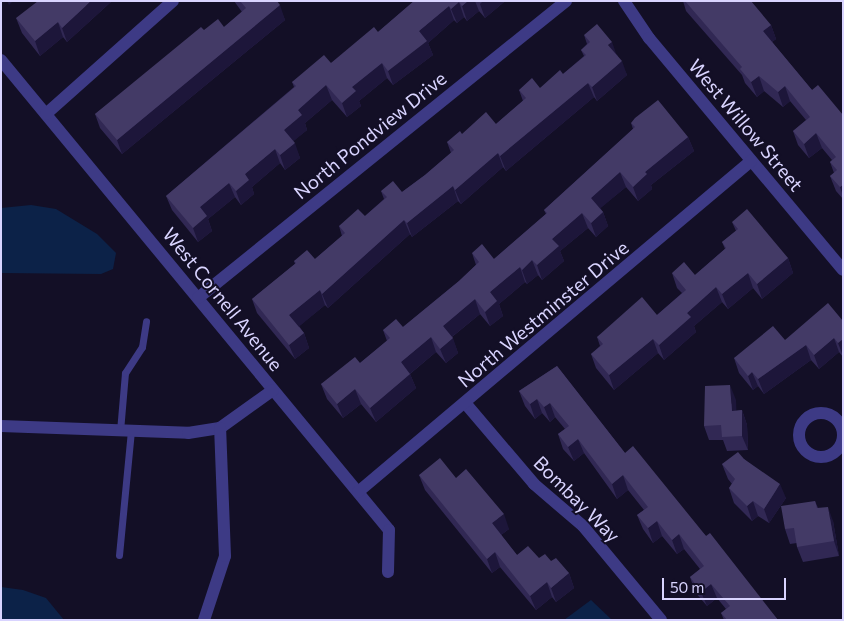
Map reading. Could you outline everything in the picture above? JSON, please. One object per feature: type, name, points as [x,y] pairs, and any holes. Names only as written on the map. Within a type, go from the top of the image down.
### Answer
[{"type":"street","points":[[46,114],[173,1]]},
{"type":"street","name":"North Pondview Drive","points":[[198,298],[566,1]]},
{"type":"street","name":"West Willow Street","points":[[624,1],[649,38],[751,162],[841,265]]},
{"type":"street","name":"West Cornell Avenue","points":[[1,60],[389,530],[388,572]]},
{"type":"street","name":"North Westminster Drive","points":[[358,492],[466,404],[751,162]]},
{"type":"street","points":[[1,426],[188,433],[220,428],[272,390]]},
{"type":"street","name":"Bombay Way","points":[[466,404],[534,484],[583,526],[661,620]]},
{"type":"street","points":[[204,620],[225,556],[220,428]]},
{"type":"lane","points":[[119,555],[126,431],[125,373],[142,347],[146,321]]},
{"type":"water","points":[[31,205],[56,209],[97,234],[116,253],[113,269],[101,274],[1,273],[1,208]]},
{"type":"water","points":[[1,587],[23,590],[46,598],[64,620],[1,620]]},
{"type":"water","points":[[591,600],[612,620],[564,620]]},
{"type":"building","points":[[38,1],[91,1],[62,28],[58,22],[35,41],[16,18]]},
{"type":"building","points":[[240,1],[277,1],[280,5],[117,140],[95,114],[201,27],[204,30],[218,19],[224,27],[246,8]]},
{"type":"building","points":[[414,1],[468,1],[462,6],[459,2],[451,9],[449,6],[419,31],[427,41],[388,71],[382,63],[352,87],[356,91],[342,103],[326,85],[298,110],[302,115],[284,130],[295,143],[280,155],[275,149],[245,174],[249,180],[236,191],[229,183],[200,207],[207,216],[193,228],[166,196],[296,86],[292,82],[324,55],[331,63],[374,27],[378,32]]},
{"type":"building","points":[[685,1],[751,1],[771,25],[763,31],[812,90],[818,85],[843,115],[843,185],[840,187],[830,176],[837,170],[830,162],[836,157],[816,133],[804,144],[793,131],[810,117],[785,86],[778,92],[759,76],[751,82],[740,69],[742,67]]},
{"type":"building","points":[[597,24],[612,42],[608,45],[622,61],[592,87],[588,83],[500,156],[498,153],[455,190],[453,186],[407,223],[404,220],[322,294],[320,290],[289,315],[304,333],[289,345],[252,299],[296,263],[294,261],[307,250],[315,259],[345,233],[339,226],[358,209],[365,216],[387,197],[381,191],[393,181],[402,192],[425,175],[454,150],[447,142],[460,131],[462,134],[486,112],[496,124],[526,98],[519,90],[532,78],[540,88],[560,70],[563,74],[586,55],[581,50],[590,42],[584,35]]},
{"type":"building","points":[[658,100],[688,137],[645,172],[647,174],[633,187],[620,172],[591,198],[603,212],[591,223],[582,213],[552,239],[559,246],[537,265],[532,260],[522,270],[520,267],[490,292],[497,301],[485,312],[475,299],[443,326],[453,338],[440,349],[431,337],[401,362],[410,374],[370,408],[355,389],[337,404],[321,384],[355,357],[360,363],[390,338],[383,330],[396,319],[403,327],[459,281],[479,262],[472,253],[482,244],[494,259],[547,213],[544,210],[635,127],[631,123],[635,118]]},
{"type":"building","points":[[747,209],[788,258],[757,284],[748,273],[722,294],[716,287],[687,313],[691,317],[659,345],[653,339],[609,375],[591,354],[603,344],[597,337],[642,297],[657,315],[686,290],[672,273],[684,262],[695,275],[726,248],[722,242],[738,229],[732,222]]},
{"type":"building","points":[[828,303],[843,321],[843,339],[838,343],[834,338],[814,355],[806,345],[758,379],[752,372],[748,376],[734,358],[773,326],[785,340]]},
{"type":"building","points":[[557,366],[625,453],[633,446],[706,536],[710,533],[778,620],[727,620],[721,613],[730,606],[711,584],[701,592],[690,577],[704,566],[679,534],[672,540],[657,521],[648,528],[637,515],[648,507],[623,475],[612,484],[578,439],[568,447],[558,434],[569,426],[550,403],[544,407],[537,399],[530,404],[519,391]]},
{"type":"building","points":[[730,385],[732,411],[742,410],[742,436],[722,437],[721,425],[704,426],[705,386]]},
{"type":"building","points":[[738,452],[744,459],[780,484],[764,509],[753,501],[747,506],[729,488],[735,479],[722,464]]},
{"type":"building","points":[[440,458],[456,478],[466,469],[504,514],[492,523],[517,555],[528,546],[539,558],[545,554],[551,561],[556,558],[569,573],[551,588],[547,582],[530,596],[495,552],[487,559],[419,475]]},
{"type":"building","points":[[815,501],[817,508],[828,507],[834,541],[797,547],[794,528],[785,529],[781,506]]}]
